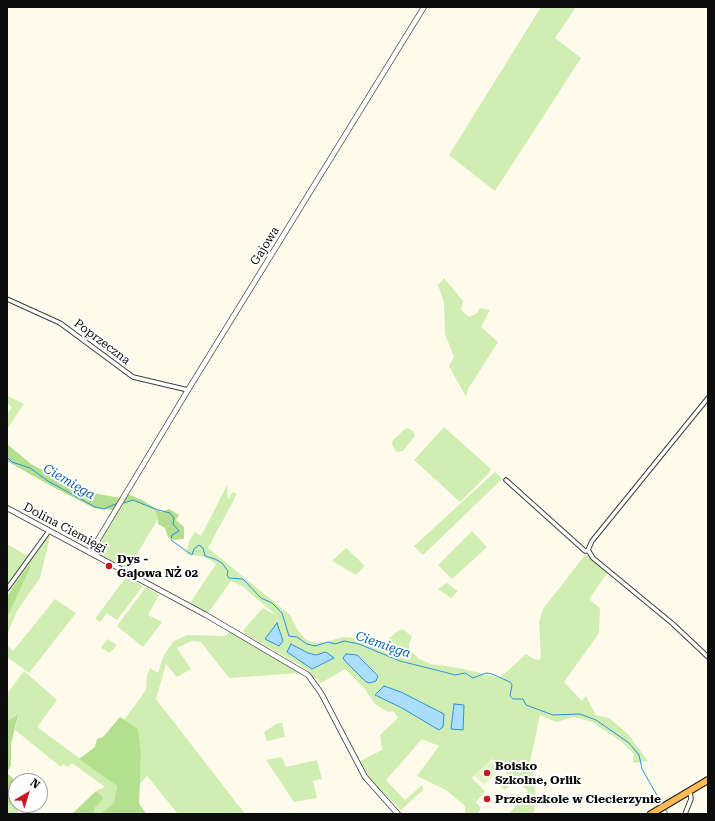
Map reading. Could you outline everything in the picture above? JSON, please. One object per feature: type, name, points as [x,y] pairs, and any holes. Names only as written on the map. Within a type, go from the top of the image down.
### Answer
[{"type":"highway","points":[[653,812],[708,780]]},
{"type":"street","name":"Gajowa","points":[[90,553],[188,390],[424,7]]},
{"type":"street","name":"Poprzeczna","points":[[7,299],[60,322],[133,377],[188,390]]},
{"type":"street","points":[[588,551],[592,541],[708,398]]},
{"type":"street","points":[[506,480],[585,551],[588,551],[593,558],[673,624],[708,656]]},
{"type":"street","name":"Dolina Ciemięgi","points":[[7,508],[240,634],[297,667],[312,679],[365,777],[398,814]]},
{"type":"street","points":[[7,589],[49,531]]},
{"type":"street","points":[[686,814],[692,799],[690,791]]},
{"type":"green space","points":[[541,7],[576,7],[555,38],[581,58],[495,191],[449,155]]},
{"type":"green space","points":[[444,278],[463,301],[461,310],[469,317],[476,314],[480,308],[490,310],[481,327],[498,342],[468,389],[466,397],[449,366],[454,357],[445,334],[444,303],[438,285]]},
{"type":"green space","points":[[8,396],[24,404],[7,429],[7,415],[12,407],[7,403]]},
{"type":"green space","points":[[444,427],[491,469],[490,472],[460,502],[414,460]]},
{"type":"green space","points":[[406,428],[412,430],[415,436],[403,451],[396,452],[392,444],[393,440]]},
{"type":"green space","points":[[7,444],[31,464],[70,485],[83,491],[120,498],[113,510],[94,508],[7,461]]},
{"type":"green space","points":[[495,472],[504,480],[501,480],[423,555],[414,546]]},
{"type":"green space","points":[[227,485],[228,499],[233,492],[237,494],[208,548],[290,615],[297,629],[305,639],[315,643],[326,642],[343,637],[356,638],[359,635],[383,645],[395,633],[402,629],[412,636],[409,648],[419,659],[431,664],[459,668],[500,678],[526,654],[534,659],[539,660],[541,658],[539,622],[543,609],[585,555],[587,555],[608,572],[589,599],[600,608],[599,633],[564,682],[582,701],[586,696],[596,715],[609,718],[628,734],[648,761],[633,763],[634,754],[621,741],[592,722],[574,717],[556,722],[540,715],[530,762],[535,783],[535,809],[532,814],[509,814],[528,791],[516,780],[505,790],[499,785],[508,777],[492,759],[472,778],[485,791],[476,802],[481,808],[477,814],[465,814],[465,806],[446,790],[417,776],[439,746],[422,739],[386,780],[405,800],[422,785],[423,790],[401,810],[372,782],[360,761],[382,750],[380,735],[398,718],[393,711],[388,712],[375,704],[365,689],[345,669],[321,683],[303,667],[245,634],[243,631],[245,628],[263,608],[277,616],[242,586],[231,581],[208,613],[190,603],[216,564],[206,557],[186,554],[189,541],[195,532],[201,536]],"holes":[[[291,644],[308,653],[334,658],[312,669],[303,662]]]},
{"type":"green space","points":[[128,494],[144,501],[161,512],[169,509],[179,515],[176,520],[184,527],[184,539],[174,540],[168,537],[165,528],[158,524],[155,509],[133,500],[123,503]]},
{"type":"green space","points":[[133,500],[155,509],[158,519],[128,569],[98,553],[95,548],[123,503]]},
{"type":"green space","points":[[472,531],[487,547],[452,579],[438,565]]},
{"type":"green space","points":[[45,533],[50,537],[40,578],[17,611],[7,635],[8,616],[31,566],[27,567],[11,590],[7,588],[7,544],[31,558]]},
{"type":"green space","points":[[346,548],[365,566],[356,575],[332,561]]},
{"type":"green space","points":[[31,566],[7,619],[7,596],[27,567]]},
{"type":"green space","points":[[126,577],[143,586],[117,620],[107,613],[100,622],[95,619]]},
{"type":"green space","points":[[447,583],[458,591],[451,598],[438,589]]},
{"type":"green space","points":[[146,587],[159,595],[148,615],[162,622],[143,647],[117,626]]},
{"type":"green space","points":[[55,599],[76,613],[29,673],[7,657],[7,645],[13,651]]},
{"type":"green space","points":[[230,632],[301,673],[229,678],[201,642],[192,641],[177,648],[191,669],[177,677],[166,664],[156,699],[245,814],[178,814],[147,776],[139,785],[141,753],[124,720],[146,690],[147,675],[150,668],[158,673],[164,655],[174,641],[187,635],[225,636]]},
{"type":"green space","points":[[107,639],[117,645],[110,653],[101,648]]},
{"type":"green space","points":[[24,671],[57,700],[37,727],[117,786],[114,803],[100,814],[93,814],[94,807],[104,798],[96,791],[105,787],[72,763],[68,767],[63,764],[61,767],[15,730],[18,716],[7,721],[7,694]]},
{"type":"green space","points":[[18,715],[11,744],[11,765],[7,773],[7,721]]},
{"type":"green space","points":[[120,717],[138,729],[141,753],[139,803],[146,814],[100,814],[114,803],[117,786],[79,759],[95,747],[97,739],[103,737]]},
{"type":"green space","points":[[278,723],[282,723],[285,737],[267,741],[264,732]]},
{"type":"green space","points":[[282,757],[286,767],[317,760],[322,779],[313,781],[317,798],[294,802],[266,760]]},
{"type":"green space","name":"Boisko Szkolne, Orlik","points":[[490,761],[499,770],[484,785],[475,776]]},
{"type":"green space","points":[[7,773],[8,804],[7,805]]},
{"type":"green space","points":[[96,791],[104,798],[95,807],[93,814],[72,814]]},
{"type":"green space","points":[[7,805],[8,813],[17,813],[16,814],[7,814]]},
{"type":"water","points":[[277,623],[283,641],[279,646],[265,639]]},
{"type":"water","points":[[291,644],[308,653],[316,655],[326,652],[334,658],[312,669],[287,652]]},
{"type":"water","points":[[346,654],[357,655],[378,676],[376,681],[370,683],[366,682],[345,661],[343,658]]},
{"type":"water","points":[[384,686],[401,692],[444,714],[443,727],[439,730],[402,708],[375,695]]},
{"type":"water","points":[[454,704],[464,705],[463,730],[451,729]]},
{"type":"waterway","name":"Ciemięga","points":[[7,457],[12,462],[30,468],[48,481],[95,507],[104,509],[118,503]]},
{"type":"waterway","name":"Ciemięga","points":[[124,503],[133,500],[170,513],[174,518],[173,524],[179,531],[172,535],[171,540],[192,555],[194,549],[199,545],[203,548],[205,556],[222,563],[228,571],[227,575],[229,578],[243,579],[261,598],[272,603],[282,613],[289,636],[297,637],[307,644],[315,646],[328,642],[335,644],[344,641],[359,644],[400,661],[455,675],[465,673],[473,678],[486,673],[492,674],[510,682],[512,685],[510,696],[513,699],[523,699],[526,705],[553,715],[580,714],[596,720],[629,743],[639,755],[642,769],[662,804]]},
{"type":"waterway","name":"Ciemięga","points":[[665,808],[668,814]]},
{"type":"place","name":"Dys - Gajowa NŻ 02","points":[[109,566]]},
{"type":"place","name":"Boisko Szkolne, Orlik","points":[[487,773]]},
{"type":"place","name":"Przedszkole w Ciecierzynie","points":[[487,799]]}]
